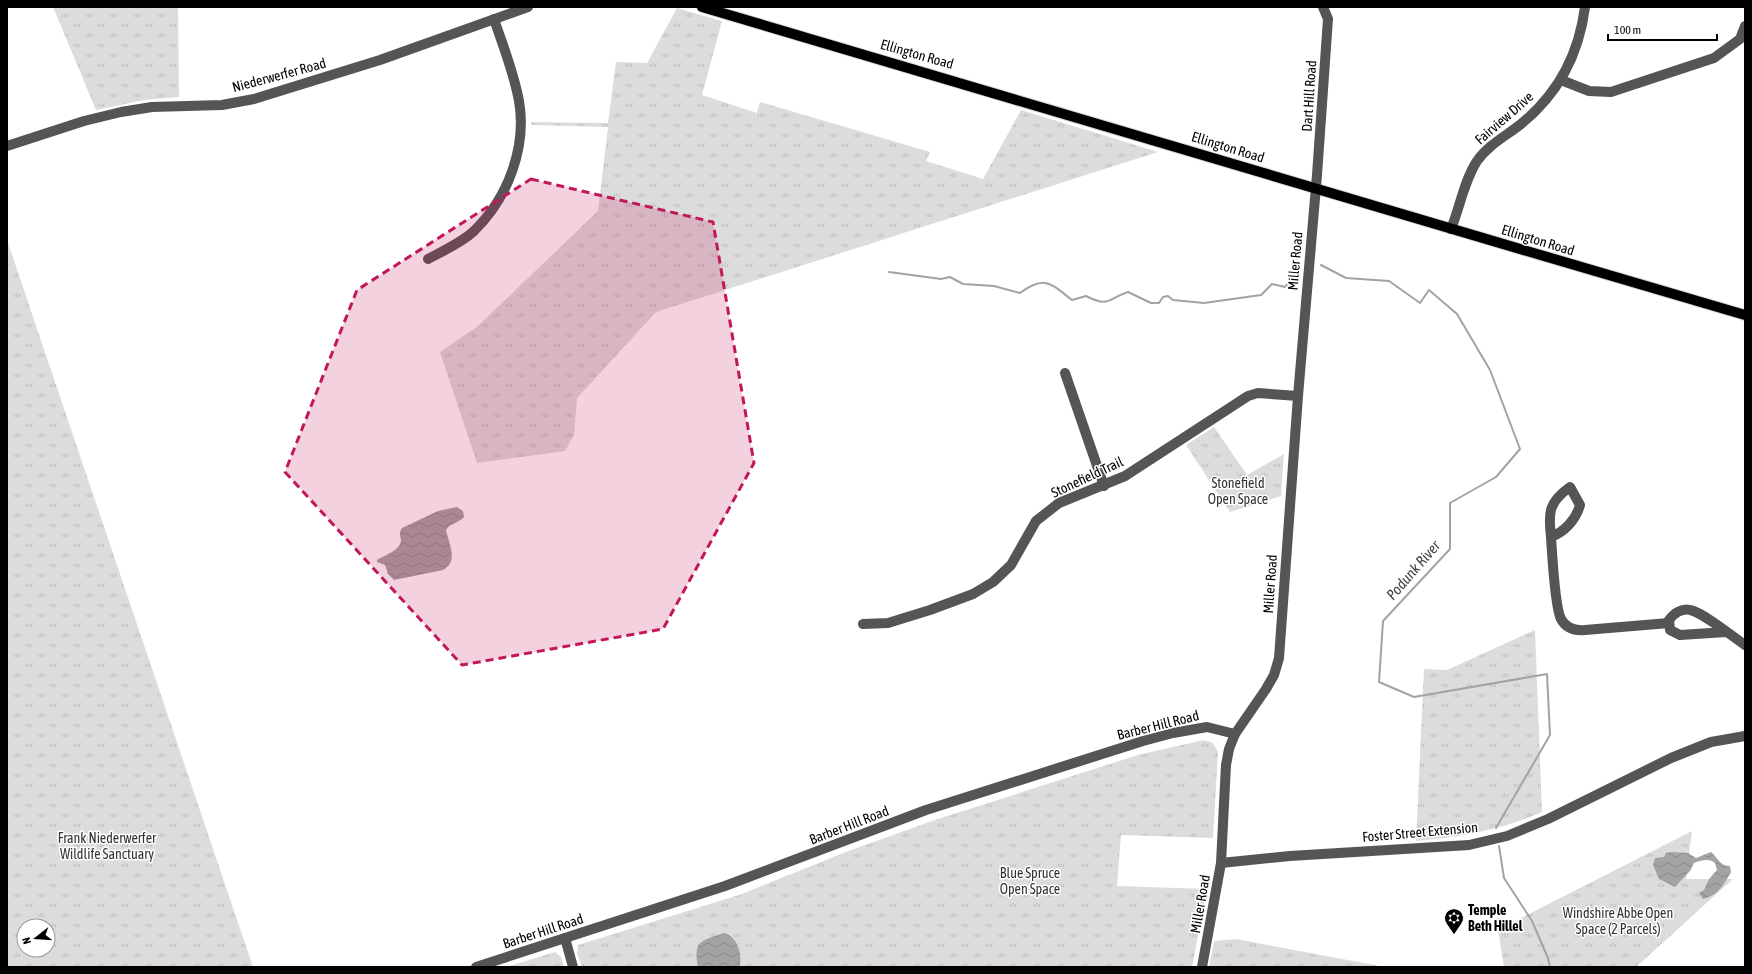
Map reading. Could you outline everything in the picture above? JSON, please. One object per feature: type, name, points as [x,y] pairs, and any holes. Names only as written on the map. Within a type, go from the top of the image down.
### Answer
[{"type":"main road","name":"Ellington Road","points":[[702,7],[1745,315]]},
{"type":"street","name":"Niederwerfer Road","points":[[7,146],[84,121],[121,112],[152,107],[222,105],[260,98],[380,60],[528,7]]},
{"type":"street","name":"Dart Hill Road","points":[[1316,188],[1328,20],[1323,7]]},
{"type":"street","name":"Fairview Drive","points":[[1451,229],[1468,178],[1477,160],[1489,148],[1541,107],[1561,80],[1574,53],[1585,7]]},
{"type":"street","points":[[428,259],[457,243],[473,231],[489,215],[510,178],[517,156],[521,126],[519,101],[510,66],[494,19]]},
{"type":"street","points":[[1561,80],[1589,91],[1611,92],[1714,58],[1740,39],[1745,26]]},
{"type":"street","name":"Miller Road","points":[[1202,967],[1221,863],[1226,765],[1229,749],[1235,734],[1274,675],[1279,658],[1298,396],[1316,188]]},
{"type":"street","points":[[1065,373],[1104,486]]},
{"type":"street","name":"Stonefield Trail","points":[[863,624],[888,623],[973,594],[993,582],[1011,565],[1036,521],[1059,503],[1104,486],[1125,476],[1248,396],[1258,393],[1298,396]]},
{"type":"street","points":[[1551,536],[1559,613],[1567,626],[1575,630],[1585,630],[1669,623]]},
{"type":"street","points":[[1726,632],[1680,635],[1670,630],[1670,618],[1682,610],[1695,612],[1726,632],[1745,645]]},
{"type":"street","name":"Barber Hill Road","points":[[476,967],[725,886],[926,810],[1143,741],[1173,733],[1207,727],[1235,734]]},
{"type":"street","name":"Foster Street Extension","points":[[1221,863],[1290,856],[1469,845],[1507,836],[1548,819],[1671,758],[1711,742],[1745,736]]},
{"type":"street","points":[[565,938],[573,967]]},
{"type":"highlighted area","points":[[531,179],[713,222],[754,463],[663,629],[462,665],[285,472],[357,290]]},
{"type":"green space","points":[[53,7],[178,7],[179,97],[144,100],[96,110]]},
{"type":"green space","points":[[677,8],[722,21],[702,95],[757,113],[760,102],[930,152],[926,161],[983,179],[1021,110],[1158,152],[656,312],[577,398],[574,435],[565,451],[477,463],[440,352],[478,326],[598,211],[608,127],[531,125],[531,122],[608,123],[616,62],[647,63]]},
{"type":"green space","name":"Frank Niederwerfer Wildlife Sanctuary","points":[[7,240],[253,967],[7,967]]},
{"type":"green space","name":"Stonefield Open Space","points":[[1214,427],[1247,475],[1284,454],[1281,496],[1230,512],[1186,445]]},
{"type":"green space","points":[[1535,630],[1542,812],[1511,824],[1480,832],[1416,841],[1424,669],[1447,670]]},
{"type":"green space","name":"Blue Spruce Open Space","points":[[1204,740],[1213,743],[1218,752],[1213,838],[1121,835],[1117,886],[1207,889],[1192,967],[582,967],[577,953],[578,945],[739,895],[851,850],[938,819],[1138,755]]},
{"type":"green space","name":"Windshire Abbe Open Space (2 Parcels)","points":[[1692,831],[1686,879],[1733,879],[1636,967],[1504,967],[1496,918],[1515,921]]},
{"type":"green space","points":[[1236,939],[1385,967],[1209,967],[1214,941]]},
{"type":"green space","points":[[555,952],[561,957],[564,967],[506,967]]},
{"type":"water","points":[[457,507],[463,511],[464,517],[446,530],[452,557],[451,562],[443,570],[394,580],[388,574],[385,565],[377,562],[377,560],[398,547],[401,540],[400,532],[402,528],[438,511]]},
{"type":"water","points":[[1711,852],[1721,863],[1730,866],[1731,872],[1720,889],[1713,895],[1703,899],[1699,893],[1704,890],[1709,879],[1717,870],[1715,863],[1711,860],[1705,860],[1694,863],[1690,871],[1675,887],[1659,879],[1653,865],[1655,858],[1664,857],[1666,853],[1688,853],[1696,858]]},
{"type":"water","points":[[724,933],[733,938],[736,942],[740,952],[740,967],[698,967],[697,951],[700,943],[704,940]]},
{"type":"waterway","name":"Podunk River","points":[[1321,265],[1346,278],[1389,281],[1420,303],[1429,290],[1457,314],[1490,370],[1520,449],[1496,477],[1450,503],[1450,549],[1383,621],[1379,682],[1414,697],[1547,674],[1550,735],[1496,828]]},
{"type":"waterway","name":"Podunk River","points":[[889,272],[941,279],[950,277],[963,284],[994,286],[1020,293],[1036,284],[1047,283],[1058,289],[1072,300],[1086,296],[1094,300],[1104,302],[1128,292],[1151,303],[1159,303],[1163,297],[1168,296],[1173,300],[1204,303],[1261,295],[1272,284],[1285,287],[1297,272]]},
{"type":"waterway","name":"Podunk River","points":[[1499,846],[1504,878],[1532,921],[1548,958],[1550,967]]},
{"type":"place","name":"Temple Beth Hillel","points":[[1454,935]]}]
